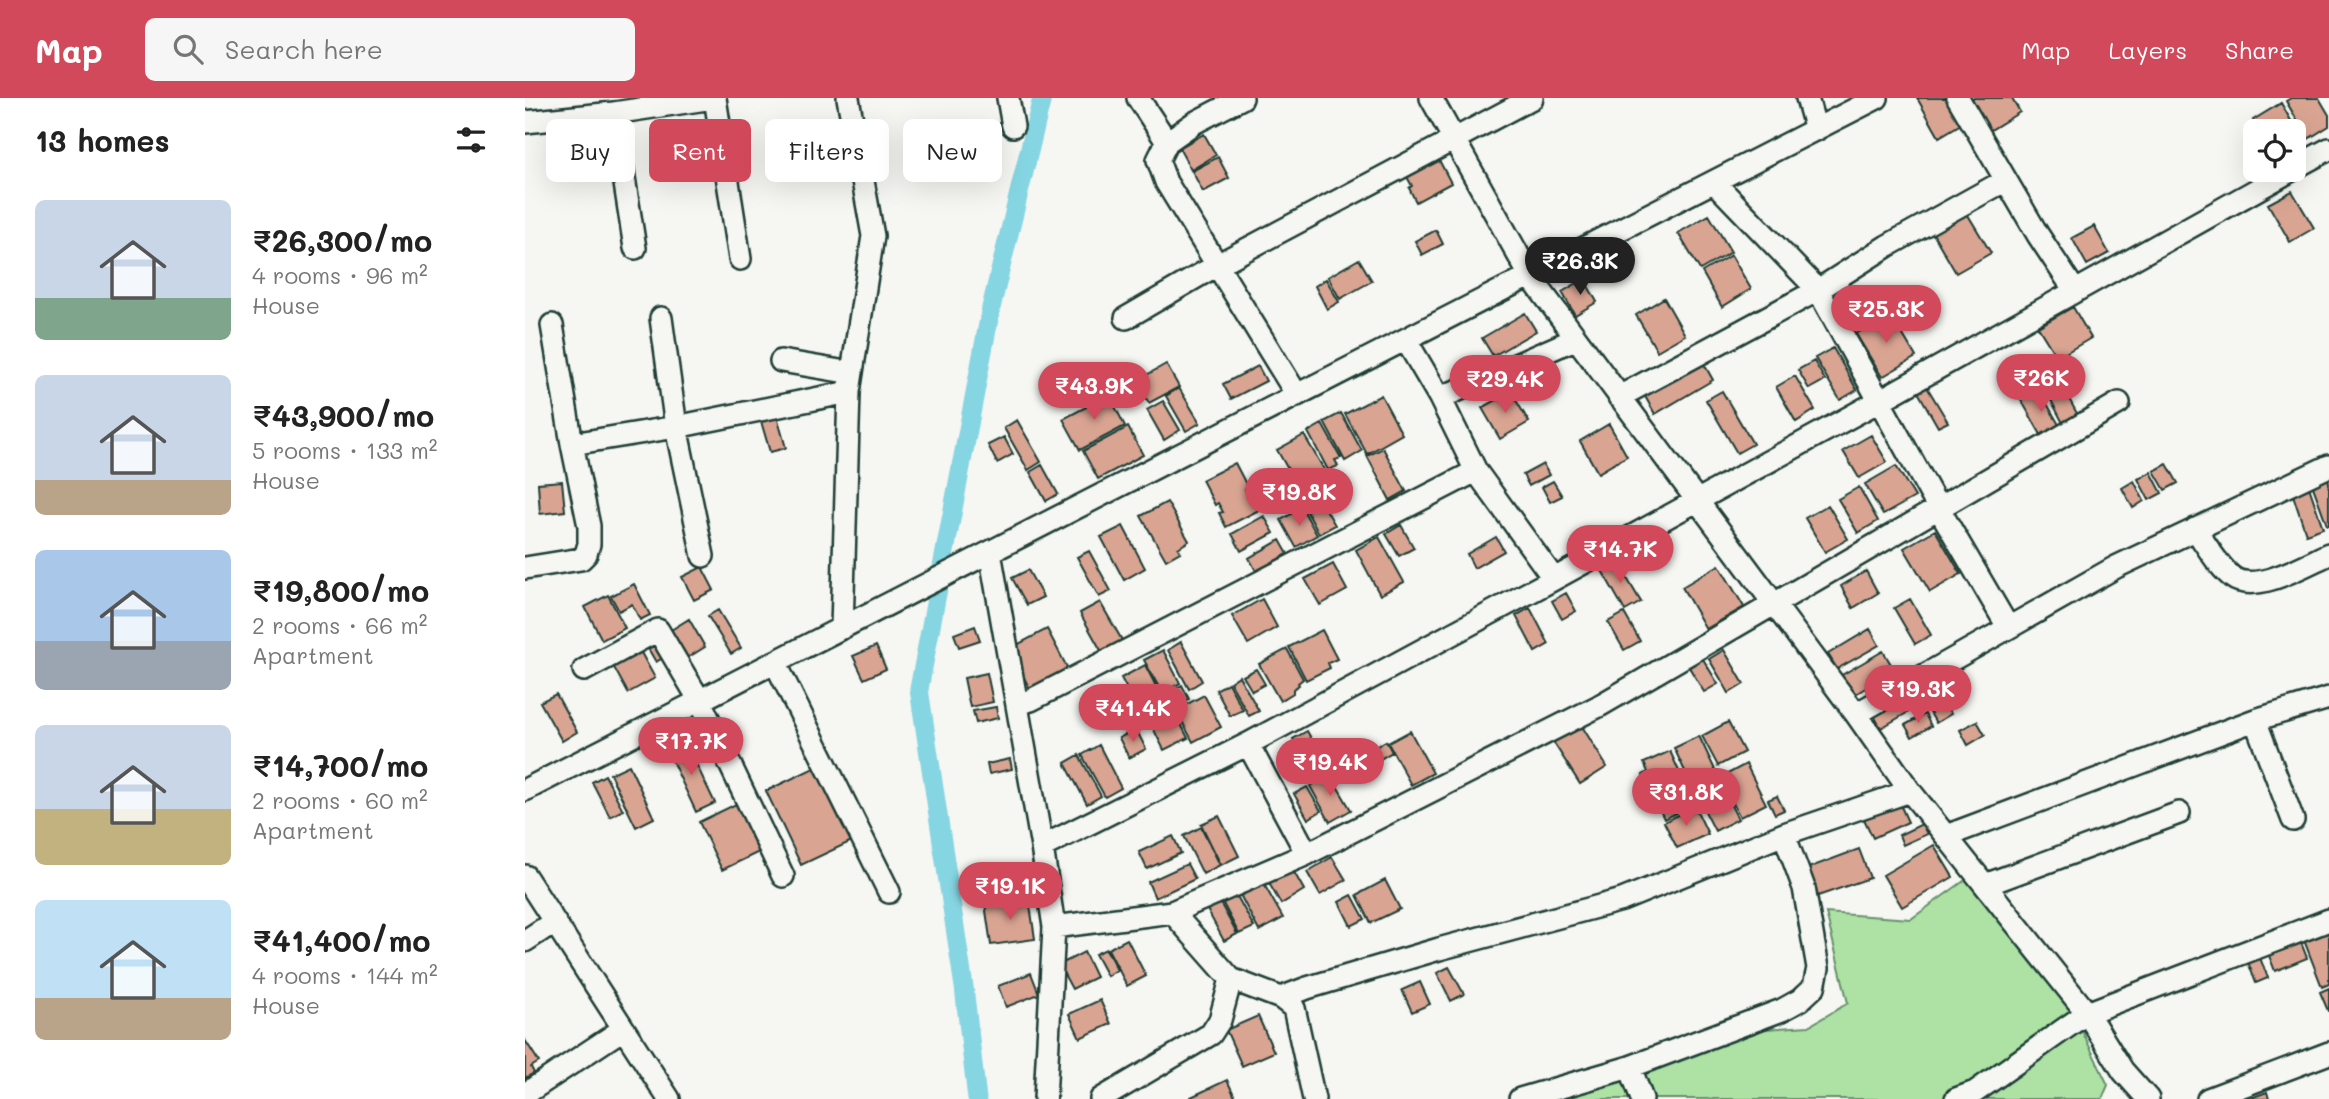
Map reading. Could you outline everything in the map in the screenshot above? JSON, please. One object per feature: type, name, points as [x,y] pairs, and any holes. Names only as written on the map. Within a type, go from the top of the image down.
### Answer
[{"type":"street","points":[[525,121],[614,113],[714,98],[740,258]]},
{"type":"street","points":[[842,628],[850,382],[873,236],[848,98]]},
{"type":"street","points":[[1008,98],[1013,126]]},
{"type":"street","points":[[1138,98],[1167,142]]},
{"type":"street","points":[[1242,98],[1194,123],[1167,142],[1159,160],[1166,182],[1297,395]]},
{"type":"street","points":[[1431,98],[1530,276],[1575,339],[1910,790],[2087,1013],[2123,1071],[2148,1099]]},
{"type":"street","points":[[1126,318],[1217,265],[1532,98]]},
{"type":"street","points":[[1807,98],[1816,130]]},
{"type":"street","points":[[525,790],[1877,98]]},
{"type":"street","points":[[1958,98],[2038,235],[2075,291]]},
{"type":"street","points":[[614,113],[635,248]]},
{"type":"street","points":[[2306,162],[2329,149]]},
{"type":"street","points":[[1619,397],[1818,290],[1887,246],[2006,180]]},
{"type":"street","points":[[1714,182],[1818,290],[1939,509],[2008,627]]},
{"type":"street","points":[[1042,847],[1248,744],[1554,579],[2270,182]]},
{"type":"street","points":[[661,318],[676,427],[703,556]]},
{"type":"street","points":[[525,568],[573,562],[586,554],[589,544],[589,526],[552,325]]},
{"type":"street","points":[[1440,398],[1575,339]]},
{"type":"street","points":[[1406,340],[1440,398],[1476,471],[1554,579]]},
{"type":"street","points":[[781,361],[850,382]]},
{"type":"street","points":[[572,444],[676,427],[850,382]]},
{"type":"street","points":[[1053,927],[1172,912],[1307,854],[1599,706],[2119,403]]},
{"type":"street","points":[[1856,714],[2116,567],[2329,466]]},
{"type":"street","points":[[1017,704],[1031,700],[1476,471]]},
{"type":"street","points":[[2195,529],[2233,578],[2250,584],[2268,581],[2329,554]]},
{"type":"street","points":[[983,556],[1017,704],[1053,927],[1045,1099]]},
{"type":"street","points":[[584,670],[658,630],[700,701],[783,876]]},
{"type":"street","points":[[775,662],[889,891]]},
{"type":"street","points":[[1946,836],[2255,720],[2328,703]]},
{"type":"street","points":[[2255,720],[2293,820]]},
{"type":"street","points":[[1248,744],[1307,854]]},
{"type":"street","points":[[1282,998],[1439,949],[1622,900],[1784,834],[1910,790]]},
{"type":"street","points":[[1985,885],[2179,813]]},
{"type":"street","points":[[1520,1099],[1630,1066],[1781,1010],[1800,1000],[1814,987],[1818,968],[1804,888],[1784,834]]},
{"type":"street","points":[[525,876],[669,1099]]},
{"type":"street","points":[[1172,912],[1231,979],[1282,998],[1294,1009],[1314,1099]]},
{"type":"street","points":[[1970,1097],[2087,1013],[2329,920]]},
{"type":"street","points":[[525,941],[554,922]]},
{"type":"street","points":[[1101,1099],[1211,1034],[1220,1020],[1231,979]]},
{"type":"street","points":[[525,1094],[623,1029]]},
{"type":"street","points":[[2208,1099],[2329,1053]]},
{"type":"street","points":[[1630,1066],[1643,1099]]},
{"type":"green space","points":[[1968,878],[2073,1012],[2108,1085],[2102,1099],[1536,1099],[1566,1077],[1688,1034],[1809,1026],[1848,1003],[1826,913],[1911,919]]},
{"type":"building","points":[[1917,98],[1946,98],[1961,124],[1939,137]]},
{"type":"building","points":[[1970,98],[2012,98],[2020,112],[1989,131]]},
{"type":"building","points":[[2291,98],[2319,98],[2329,115],[2329,126],[2308,139],[2306,119],[2296,119],[2286,101]]},
{"type":"building","points":[[2281,103],[2290,119],[2255,119]]},
{"type":"building","points":[[1204,134],[1216,155],[1191,170],[1179,148]]},
{"type":"building","points":[[1218,157],[1229,178],[1203,192],[1192,171]]},
{"type":"building","points":[[1439,160],[1451,183],[1416,202],[1407,177]]},
{"type":"building","points":[[2292,191],[2314,228],[2290,242],[2268,204]]},
{"type":"building","points":[[1965,210],[1991,253],[1956,273],[1931,230]]},
{"type":"building","points":[[1709,215],[1731,252],[1700,270],[1678,233]]},
{"type":"building","points":[[2094,226],[2109,253],[2087,265],[2072,238]]},
{"type":"building","points":[[1436,230],[1443,244],[1422,255],[1415,241]]},
{"type":"building","points":[[1731,255],[1751,289],[1722,307],[1702,272]]},
{"type":"building","points":[[1359,259],[1372,281],[1340,299],[1328,277]]},
{"type":"building","points":[[1326,279],[1339,302],[1327,309],[1315,286]]},
{"type":"building","points":[[1584,279],[1597,302],[1575,315],[1562,292]]},
{"type":"building","points":[[1664,298],[1685,335],[1657,351],[1636,315]]},
{"type":"building","points":[[2073,307],[2091,338],[2057,358],[2038,327]]},
{"type":"building","points":[[1525,313],[1536,331],[1493,356],[1482,338]]},
{"type":"building","points":[[1890,313],[1916,357],[1882,377],[1856,334]]},
{"type":"building","points":[[1833,348],[1857,390],[1840,400],[1815,358]]},
{"type":"building","points":[[1700,357],[1713,380],[1655,414],[1642,391]]},
{"type":"building","points":[[1814,361],[1825,380],[1809,389],[1798,370]]},
{"type":"building","points":[[1166,364],[1179,387],[1149,403],[1136,381]]},
{"type":"building","points":[[1258,366],[1266,381],[1231,399],[1223,384]]},
{"type":"building","points":[[1795,376],[1815,410],[1796,422],[1776,387]]},
{"type":"building","points":[[2057,377],[2079,417],[2064,425],[2043,385]]},
{"type":"building","points":[[1927,387],[1948,422],[1938,427],[1918,392]]},
{"type":"building","points":[[1179,388],[1200,423],[1186,431],[1166,396]]},
{"type":"building","points":[[2038,388],[2062,430],[2044,440],[2020,398]]},
{"type":"building","points":[[1722,391],[1753,444],[1737,453],[1706,400]]},
{"type":"building","points":[[1511,392],[1529,422],[1500,439],[1482,408]]},
{"type":"building","points":[[1109,395],[1125,426],[1080,450],[1063,419]]},
{"type":"building","points":[[1381,395],[1402,434],[1367,454],[1345,414]]},
{"type":"building","points":[[1163,401],[1180,430],[1164,440],[1147,410]]},
{"type":"building","points":[[776,413],[786,448],[770,452],[760,418]]},
{"type":"building","points":[[1341,413],[1362,451],[1345,461],[1324,422]]},
{"type":"building","points":[[1017,420],[1041,462],[1028,470],[1004,428]]},
{"type":"building","points":[[1322,424],[1341,458],[1335,460],[1338,466],[1328,470],[1308,432]]},
{"type":"building","points":[[1609,424],[1627,456],[1598,473],[1580,441]]},
{"type":"building","points":[[1128,427],[1143,455],[1098,479],[1083,451]]},
{"type":"building","points":[[1304,435],[1329,478],[1302,494],[1277,450]]},
{"type":"building","points":[[1871,435],[1887,462],[1859,478],[1843,451]]},
{"type":"building","points":[[1004,437],[1013,454],[997,463],[988,445]]},
{"type":"building","points":[[1383,448],[1406,491],[1390,500],[1367,456]]},
{"type":"building","points":[[1235,463],[1248,488],[1245,489],[1249,498],[1252,497],[1259,510],[1226,527],[1219,513],[1223,512],[1218,503],[1215,505],[1202,480]]},
{"type":"building","points":[[1543,464],[1549,475],[1529,486],[1523,475]]},
{"type":"building","points":[[2167,464],[2178,483],[2165,490],[2154,471]]},
{"type":"building","points":[[1042,465],[1058,494],[1046,501],[1030,472]]},
{"type":"building","points":[[1896,466],[1915,497],[1883,515],[1865,484]]},
{"type":"building","points":[[2151,472],[2162,493],[2149,500],[2138,479]]},
{"type":"building","points":[[2327,475],[2329,482],[2329,525],[2311,481]]},
{"type":"building","points":[[562,481],[565,511],[540,514],[538,483]]},
{"type":"building","points":[[1553,481],[1562,496],[1550,502],[1542,487]]},
{"type":"building","points":[[2134,481],[2144,501],[2133,508],[2122,488]]},
{"type":"building","points":[[2307,481],[2323,528],[2306,534],[2290,486]]},
{"type":"building","points":[[1859,487],[1878,521],[1858,533],[1838,499]]},
{"type":"building","points":[[1338,490],[1344,501],[1329,509],[1323,499]]},
{"type":"building","points":[[1320,499],[1335,525],[1319,534],[1305,508]]},
{"type":"building","points":[[1167,502],[1189,541],[1178,548],[1180,552],[1166,560],[1141,516]]},
{"type":"building","points":[[1828,505],[1848,539],[1825,552],[1805,518]]},
{"type":"building","points":[[1302,508],[1317,535],[1296,547],[1281,520]]},
{"type":"building","points":[[1264,516],[1274,533],[1241,551],[1232,534]]},
{"type":"building","points":[[1401,525],[1414,548],[1399,556],[1386,534]]},
{"type":"building","points":[[1123,526],[1145,568],[1124,580],[1101,537]]},
{"type":"building","points":[[1935,530],[1961,574],[1930,592],[1904,548]]},
{"type":"building","points":[[1379,537],[1404,582],[1380,595],[1356,550]]},
{"type":"building","points":[[1496,537],[1504,551],[1474,568],[1467,554]]},
{"type":"building","points":[[1280,540],[1288,554],[1256,571],[1249,558]]},
{"type":"building","points":[[1089,551],[1111,591],[1099,597],[1077,557]]},
{"type":"building","points":[[1615,558],[1641,602],[1625,611],[1600,567]]},
{"type":"building","points":[[1333,564],[1347,590],[1320,605],[1305,579]]},
{"type":"building","points":[[1719,565],[1744,607],[1706,629],[1682,587]]},
{"type":"building","points":[[702,567],[714,590],[694,600],[682,577]]},
{"type":"building","points":[[1028,570],[1043,597],[1027,605],[1012,578]]},
{"type":"building","points":[[1866,571],[1878,593],[1853,608],[1841,586]]},
{"type":"building","points":[[634,584],[650,615],[640,620],[632,604],[619,611],[611,596]]},
{"type":"building","points":[[1566,593],[1576,611],[1562,619],[1552,601]]},
{"type":"building","points":[[608,595],[625,628],[602,640],[585,607]]},
{"type":"building","points":[[1262,599],[1277,627],[1248,644],[1232,616]]},
{"type":"building","points":[[1910,599],[1931,635],[1915,644],[1894,608]]},
{"type":"building","points":[[1100,602],[1123,642],[1103,654],[1080,613]]},
{"type":"building","points":[[1530,608],[1549,644],[1535,652],[1516,616]]},
{"type":"building","points":[[718,610],[741,648],[731,654],[708,616]]},
{"type":"building","points":[[1624,613],[1640,641],[1624,650],[1608,622]]},
{"type":"building","points":[[689,619],[705,647],[687,658],[671,630]]},
{"type":"building","points":[[975,626],[980,640],[959,647],[954,634]]},
{"type":"building","points":[[1047,629],[1069,671],[1031,691],[1009,649]]},
{"type":"building","points":[[1870,629],[1879,645],[1837,669],[1828,654]]},
{"type":"building","points":[[1322,630],[1337,659],[1328,663],[1330,668],[1306,680],[1289,647]]},
{"type":"building","points":[[658,639],[667,655],[656,662],[646,645]]},
{"type":"building","points":[[1181,642],[1202,681],[1189,689],[1168,650]]},
{"type":"building","points":[[876,646],[886,669],[864,679],[853,656]]},
{"type":"building","points":[[639,649],[655,678],[628,693],[612,664]]},
{"type":"building","points":[[1287,649],[1303,679],[1293,689],[1293,693],[1280,701],[1259,664]]},
{"type":"building","points":[[1163,650],[1180,683],[1162,693],[1144,660]]},
{"type":"building","points":[[1724,650],[1744,684],[1729,693],[1709,659]]},
{"type":"building","points":[[1883,651],[1895,671],[1852,696],[1840,676]]},
{"type":"building","points":[[1703,659],[1718,684],[1704,692],[1689,667]]},
{"type":"building","points":[[1145,665],[1161,696],[1182,685],[1189,699],[1145,723],[1121,678]]},
{"type":"building","points":[[1256,669],[1265,684],[1252,691],[1243,676]]},
{"type":"building","points":[[987,673],[993,702],[970,707],[964,678]]},
{"type":"building","points":[[1239,676],[1259,711],[1249,716],[1230,682]]},
{"type":"building","points":[[1932,682],[1951,714],[1936,723],[1917,691]]},
{"type":"building","points":[[1228,683],[1243,710],[1230,716],[1216,690]]},
{"type":"building","points":[[1911,692],[1919,706],[1881,728],[1873,714]]},
{"type":"building","points":[[556,694],[577,732],[562,741],[540,702]]},
{"type":"building","points":[[1204,695],[1221,727],[1193,742],[1176,710]]},
{"type":"building","points":[[996,707],[998,718],[976,723],[973,711]]},
{"type":"building","points":[[1175,713],[1188,738],[1164,750],[1152,726]]},
{"type":"building","points":[[1925,714],[1931,726],[1912,737],[1905,725]]},
{"type":"building","points":[[1977,721],[1985,735],[1968,745],[1960,730]]},
{"type":"building","points":[[1728,722],[1744,752],[1718,766],[1702,736]]},
{"type":"building","points":[[1580,723],[1607,767],[1580,784],[1552,740]]},
{"type":"building","points":[[1136,729],[1146,749],[1129,758],[1119,738]]},
{"type":"building","points":[[1307,731],[1327,767],[1313,775],[1293,739]]},
{"type":"building","points":[[1410,731],[1433,773],[1411,785],[1388,743]]},
{"type":"building","points":[[1699,736],[1717,774],[1692,786],[1674,748]]},
{"type":"building","points":[[685,741],[715,803],[696,812],[667,750]]},
{"type":"building","points":[[1386,741],[1392,752],[1373,763],[1367,752]]},
{"type":"building","points":[[1099,745],[1121,788],[1105,797],[1082,755]]},
{"type":"building","points":[[1670,751],[1682,778],[1651,792],[1643,775],[1648,772],[1644,763]]},
{"type":"building","points":[[1079,755],[1101,796],[1087,804],[1065,763]]},
{"type":"building","points":[[1010,759],[1012,769],[989,774],[987,764]]},
{"type":"building","points":[[1746,764],[1766,804],[1740,817],[1720,778]]},
{"type":"building","points":[[629,765],[654,818],[636,827],[610,774]]},
{"type":"building","points":[[818,766],[854,840],[801,865],[766,791]]},
{"type":"building","points":[[1330,774],[1351,810],[1330,822],[1310,786]]},
{"type":"building","points":[[605,775],[623,810],[610,817],[592,782]]},
{"type":"building","points":[[1717,778],[1738,819],[1715,831],[1694,790]]},
{"type":"building","points":[[1684,780],[1696,804],[1664,819],[1653,795]]},
{"type":"building","points":[[1307,787],[1321,811],[1308,819],[1294,794]]},
{"type":"building","points":[[1777,796],[1784,810],[1775,814],[1768,800]]},
{"type":"building","points":[[1898,800],[1908,822],[1873,838],[1863,817]]},
{"type":"building","points":[[736,804],[759,852],[722,870],[699,822]]},
{"type":"building","points":[[1695,807],[1708,834],[1677,848],[1664,822]]},
{"type":"building","points":[[1219,816],[1239,856],[1221,865],[1201,824]]},
{"type":"building","points":[[1922,824],[1927,834],[1903,845],[1899,835]]},
{"type":"building","points":[[1201,827],[1220,865],[1203,874],[1184,836]]},
{"type":"building","points":[[1173,836],[1181,853],[1147,869],[1139,852]]},
{"type":"building","points":[[1934,845],[1953,877],[1902,907],[1883,875]]},
{"type":"building","points":[[1859,849],[1870,878],[1818,896],[1808,868]]},
{"type":"building","points":[[1332,857],[1346,880],[1320,895],[1307,872]]},
{"type":"building","points":[[1187,864],[1195,879],[1155,898],[1148,882]]},
{"type":"building","points":[[1290,865],[1304,890],[1281,904],[1266,878]]},
{"type":"building","points":[[1261,879],[1283,918],[1259,931],[1238,891]]},
{"type":"building","points":[[1385,880],[1400,909],[1371,923],[1357,895]]},
{"type":"building","points":[[1233,889],[1254,927],[1239,934],[1219,896]]},
{"type":"building","points":[[1352,895],[1365,919],[1351,926],[1339,902]]},
{"type":"building","points":[[1217,897],[1237,934],[1224,941],[1204,904]]},
{"type":"building","points":[[1029,898],[1035,939],[991,945],[985,904]]},
{"type":"building","points":[[2329,931],[2329,984],[2322,987],[2304,940]]},
{"type":"building","points":[[1127,939],[1146,976],[1127,986],[1108,949]]},
{"type":"building","points":[[2300,940],[2307,958],[2275,971],[2268,953]]},
{"type":"building","points":[[1106,949],[1117,970],[1107,976],[1095,954]]},
{"type":"building","points":[[1084,952],[1096,977],[1072,989],[1059,965]]},
{"type":"building","points":[[2260,958],[2268,978],[2256,983],[2248,962]]},
{"type":"building","points":[[1449,967],[1464,994],[1451,1001],[1437,973]]},
{"type":"building","points":[[1031,973],[1039,994],[1006,1007],[998,986]]},
{"type":"building","points":[[1420,982],[1430,1004],[1412,1012],[1402,990]]},
{"type":"building","points":[[2329,988],[2329,1011],[2328,1011],[2320,992]]},
{"type":"building","points":[[1100,1000],[1111,1024],[1080,1038],[1069,1014]]},
{"type":"building","points":[[1258,1016],[1274,1052],[1242,1066],[1226,1030]]},
{"type":"building","points":[[525,1040],[539,1062],[531,1067],[534,1073],[525,1078]]},
{"type":"building","points":[[1227,1080],[1236,1099],[1192,1099],[1191,1097]]},
{"type":"building","points":[[2267,1092],[2269,1099],[2248,1099]]},
{"type":"waterway","points":[[977,1099],[964,987],[919,689],[991,308],[1042,98]]}]
